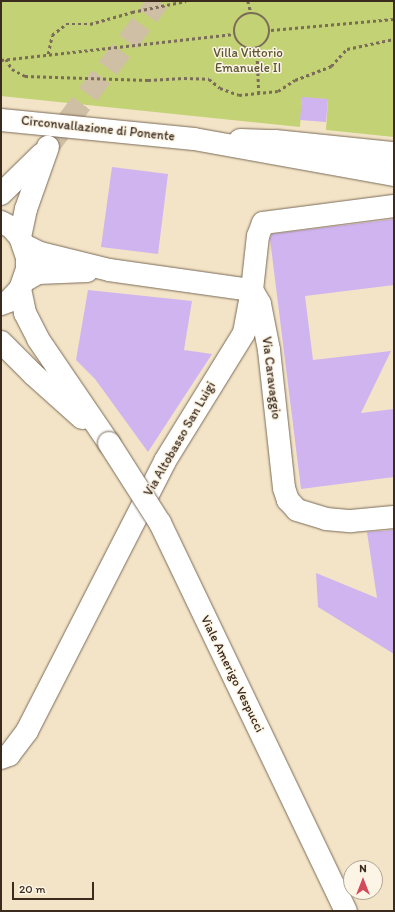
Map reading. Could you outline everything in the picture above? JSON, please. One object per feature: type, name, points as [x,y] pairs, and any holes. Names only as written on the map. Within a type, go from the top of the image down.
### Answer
[{"type":"street","name":"Circonvallazione di Ponente","points":[[1,120],[194,139]]},
{"type":"street","points":[[194,139],[274,142],[394,153]]},
{"type":"street","points":[[194,139],[394,175]]},
{"type":"street","points":[[1,194],[48,147],[26,208],[22,241],[27,257],[27,269],[22,285],[25,313],[49,356],[109,443]]},
{"type":"street","name":"Via Altobasso San Luigi","points":[[1,758],[8,755],[27,731],[165,461],[244,333],[252,290],[258,236],[263,223],[394,206]]},
{"type":"street","points":[[1,222],[11,227],[22,241],[40,252],[109,270],[252,290]]},
{"type":"street","points":[[1,304],[9,301],[22,285],[38,273],[109,270]]},
{"type":"street","name":"Via Caravaggio","points":[[252,290],[260,304],[269,350],[284,488],[288,500],[297,510],[326,520],[351,521],[394,517]]},
{"type":"street","points":[[1,342],[33,374],[109,443]]},
{"type":"street","name":"Viale Amerigo Vespucci","points":[[109,443],[160,523],[346,911]]},
{"type":"path","points":[[48,54],[52,35],[66,24],[90,24],[132,12],[186,1]]},
{"type":"path","points":[[248,1],[251,13]]},
{"type":"path","points":[[251,13],[257,14],[267,20],[271,30],[267,42],[257,48],[251,49],[240,44],[234,34],[236,23],[240,18],[251,13]]},
{"type":"path","points":[[271,30],[394,19]]},
{"type":"path","points":[[1,60],[234,34]]},
{"type":"path","points":[[6,59],[12,69],[25,76],[148,80],[184,78],[209,79],[220,88],[239,95],[278,91],[295,80],[331,66],[347,49],[394,39]]},
{"type":"path","points":[[257,48],[259,92]]},
{"type":"green space","name":"Villa Vittorio Emanuele II","points":[[1,1],[394,1],[394,137],[326,130],[328,99],[302,98],[300,127],[1,96]]},
{"type":"building","points":[[302,97],[328,99],[326,122],[300,120]]},
{"type":"building","points":[[112,167],[168,174],[158,254],[101,247]]},
{"type":"building","points":[[394,219],[394,285],[305,296],[313,360],[391,351],[361,413],[394,409],[394,477],[301,489],[270,239],[272,234]]},
{"type":"building","points":[[88,290],[192,301],[184,350],[212,354],[148,452],[95,379],[76,360]]},
{"type":"building","points":[[394,530],[394,654],[318,607],[316,573],[377,598],[367,532]]},
{"type":"tunnel","points":[[48,147],[159,1]]}]
